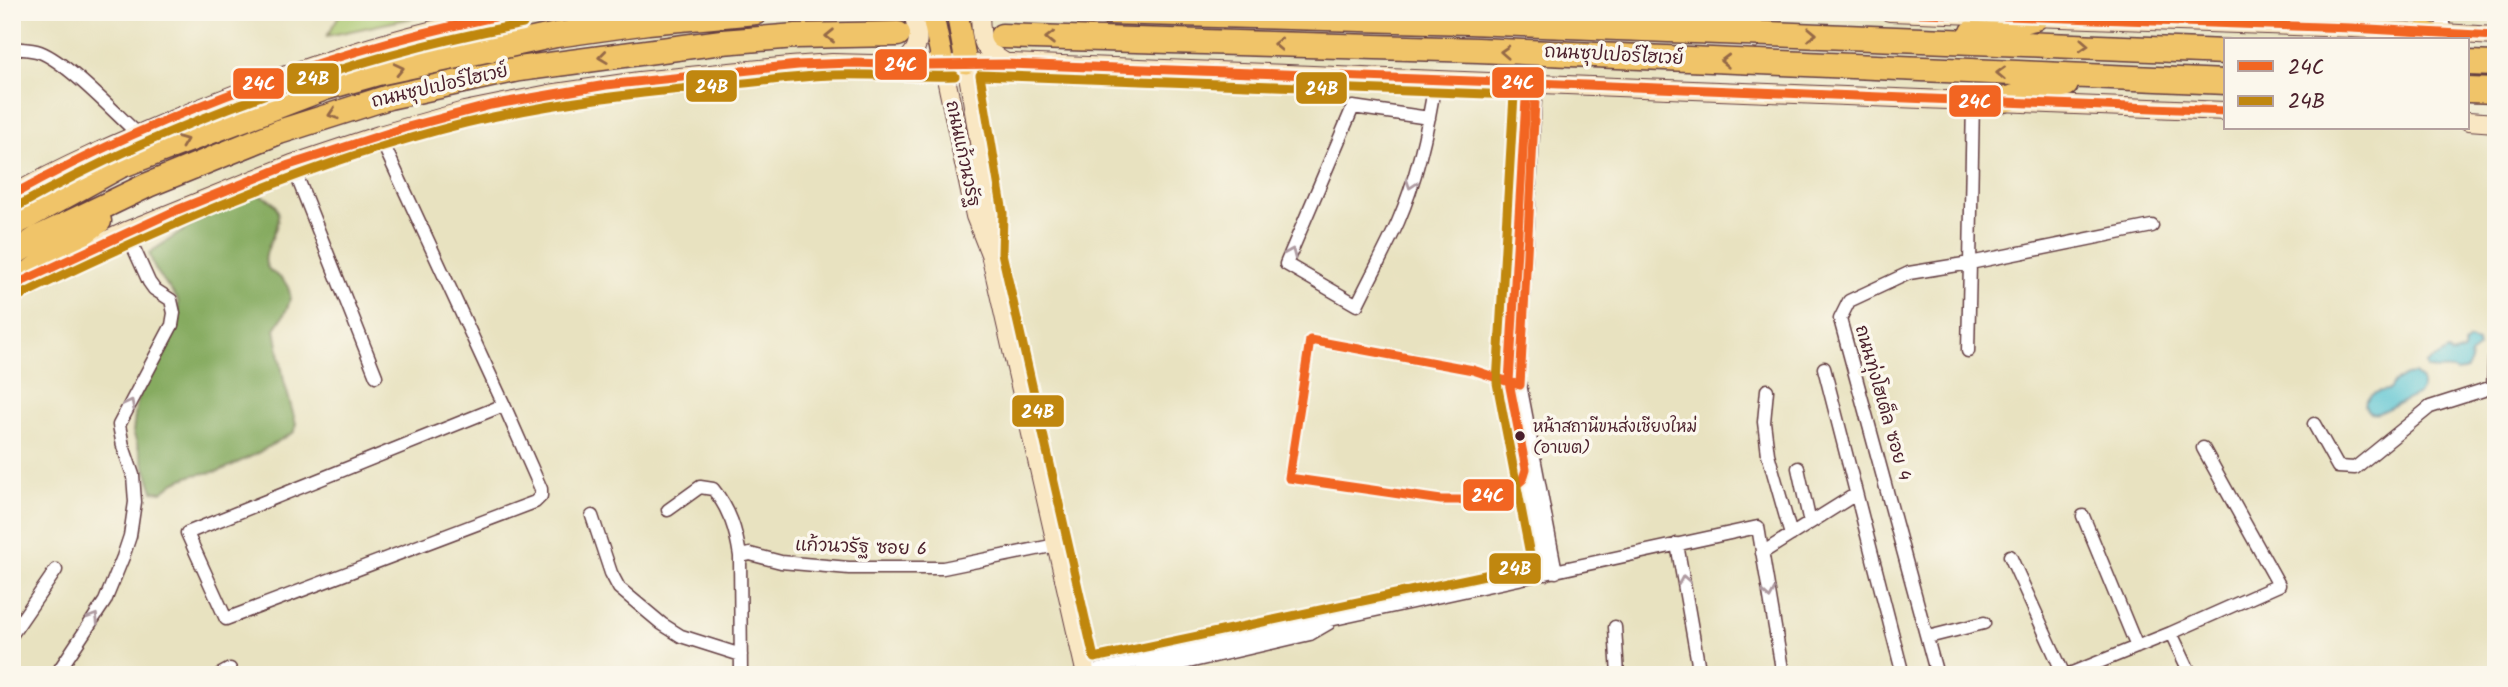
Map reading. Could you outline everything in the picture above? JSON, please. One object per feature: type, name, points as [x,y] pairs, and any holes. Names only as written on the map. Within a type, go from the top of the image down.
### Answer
[{"type":"highway","name":"ถนนซุปเปอร์ไฮเวย์","points":[[12,225],[120,166],[254,114],[378,73],[556,35],[648,22],[756,12]]},
{"type":"highway","name":"ถนนซุปเปอร์ไฮเวย์","points":[[1107,12],[1942,39],[2224,52]]},
{"type":"highway","points":[[1942,39],[2035,18]]},
{"type":"highway","name":"ถนนซุปเปอร์ไฮเวย์","points":[[12,255],[38,239],[148,185],[279,132],[389,97],[461,80],[583,59],[796,36],[898,34]]},
{"type":"highway","name":"ถนนซุปเปอร์ไฮเวย์","points":[[1002,36],[1465,50],[2224,82]]},
{"type":"highway","points":[[1999,101],[2094,77]]},
{"type":"highway","points":[[2470,90],[2496,91]]},
{"type":"highway","points":[[12,205],[120,166]]},
{"type":"highway","points":[[12,286],[148,185]]},
{"type":"main road","points":[[12,195],[70,163],[222,99],[343,56],[450,27],[521,12]]},
{"type":"main road","points":[[902,64],[913,55],[919,42],[913,12]]},
{"type":"main road","name":"ถนนแก้วนวรัฐ","points":[[932,12],[975,216],[990,254],[1083,674]]},
{"type":"main road","name":"ถนนแก้วนวรัฐ","points":[[957,12],[991,215],[990,254]]},
{"type":"main road","points":[[980,12],[983,43],[992,55],[1006,63]]},
{"type":"main road","points":[[1889,12],[2375,30],[2436,36],[2496,36]]},
{"type":"main road","points":[[12,286],[126,232],[292,164],[464,111],[550,94],[639,81],[818,64],[1006,63],[2224,111]]},
{"type":"main road","points":[[2470,121],[2496,122]]},
{"type":"street","points":[[2375,30],[2384,12]]},
{"type":"street","points":[[2436,36],[2441,12]]},
{"type":"street","points":[[12,48],[39,52],[51,58],[138,134]]},
{"type":"street","points":[[1429,118],[1353,107],[1286,264],[1357,305],[1398,221],[1420,158],[1429,118],[1435,81]]},
{"type":"street","points":[[1532,83],[1509,383],[1519,411],[1551,573]]},
{"type":"street","points":[[1968,351],[1973,100]]},
{"type":"street","points":[[379,135],[505,405],[541,489],[541,496],[536,502],[226,619],[187,533],[505,405]]},
{"type":"street","points":[[292,164],[376,376]]},
{"type":"street","name":"ถนนทุ่งโฮเต็ล ซอย 4","points":[[1937,675],[1840,319],[1849,301],[1909,273],[2152,226]]},
{"type":"street","points":[[55,675],[105,601],[130,536],[135,502],[133,475],[119,425],[167,337],[174,313],[171,300],[154,289],[149,282],[126,232]]},
{"type":"street","points":[[2314,424],[2338,467],[2355,468],[2430,407],[2493,387],[2496,323]]},
{"type":"street","points":[[1824,368],[1903,675]]},
{"type":"street","points":[[1767,390],[1764,422],[1768,454],[1791,536]]},
{"type":"street","points":[[2010,556],[2065,675],[2171,633],[2279,585],[2203,448]]},
{"type":"street","points":[[1798,468],[1810,523]]},
{"type":"street","points":[[668,510],[700,487],[713,489],[724,502],[735,525],[740,556],[741,675]]},
{"type":"street","points":[[1762,554],[1856,494]]},
{"type":"street","points":[[592,516],[611,573],[619,588],[662,624],[681,636],[741,655]]},
{"type":"street","points":[[2083,516],[2137,647]]},
{"type":"street","points":[[1132,675],[1310,629],[1338,617],[1758,527],[1783,675]]},
{"type":"street","points":[[1678,544],[1700,675]]},
{"type":"street","name":"แก้วนวรัฐ ซอย 6","points":[[740,556],[750,554],[781,562],[849,568],[943,568],[1056,545]]},
{"type":"street","points":[[12,634],[56,570]]},
{"type":"street","points":[[1928,637],[1984,623]]},
{"type":"street","points":[[1615,627],[1618,675]]},
{"type":"street","points":[[1083,674],[1310,629]]},
{"type":"street","points":[[2171,633],[2191,675]]},
{"type":"street","points":[[2098,662],[2104,675]]},
{"type":"green space","points":[[341,12],[420,12],[416,17],[327,36]]},
{"type":"green space","points":[[256,194],[270,200],[277,208],[278,217],[266,264],[270,271],[287,285],[290,298],[275,329],[284,381],[296,424],[294,432],[220,471],[193,475],[175,482],[162,492],[153,491],[133,432],[136,407],[140,392],[179,325],[178,300],[155,269],[149,253],[209,214]]},
{"type":"water","points":[[2469,340],[2477,343],[2478,349],[2470,355],[2471,362],[2467,369],[2457,372],[2427,368],[2426,364],[2448,351],[2452,355],[2464,351],[2464,344]]},
{"type":"water","points":[[2414,374],[2422,381],[2422,389],[2417,395],[2378,413],[2368,410],[2365,404],[2372,395],[2389,390],[2393,383],[2406,375]]},
{"type":"transit line","name":"24C","points":[[12,195],[132,135],[259,84],[389,42],[520,12]]},
{"type":"transit line","name":"24C","points":[[1896,12],[2351,28],[2496,36]]},
{"type":"transit line","name":"24B","points":[[18,206],[137,146],[264,95],[393,54],[523,24]]},
{"type":"transit line","name":"24C","points":[[12,286],[177,210],[289,165],[404,128],[491,105],[606,85],[798,65],[852,63],[1006,64],[1527,83],[1509,382]]},
{"type":"transit line","name":"24B","points":[[980,75],[1514,95],[1497,383],[1532,565],[1094,658],[1002,253],[1003,213],[980,75]]},
{"type":"transit line","name":"24B","points":[[17,297],[237,198],[350,157],[466,123],[599,99],[796,77],[955,76]]},
{"type":"transit line","name":"24C","points":[[1509,382],[1520,385],[1536,83],[2224,111]]},
{"type":"transit line","name":"24C","points":[[1310,340],[1473,370],[1509,382],[1526,469],[1523,479],[1515,486],[1473,500],[1441,500],[1289,478],[1310,340]]},
{"type":"place","name":"หน้าสถานีขนส่งเชียงใหม่ (อาเขต)","points":[[1520,436]]}]
